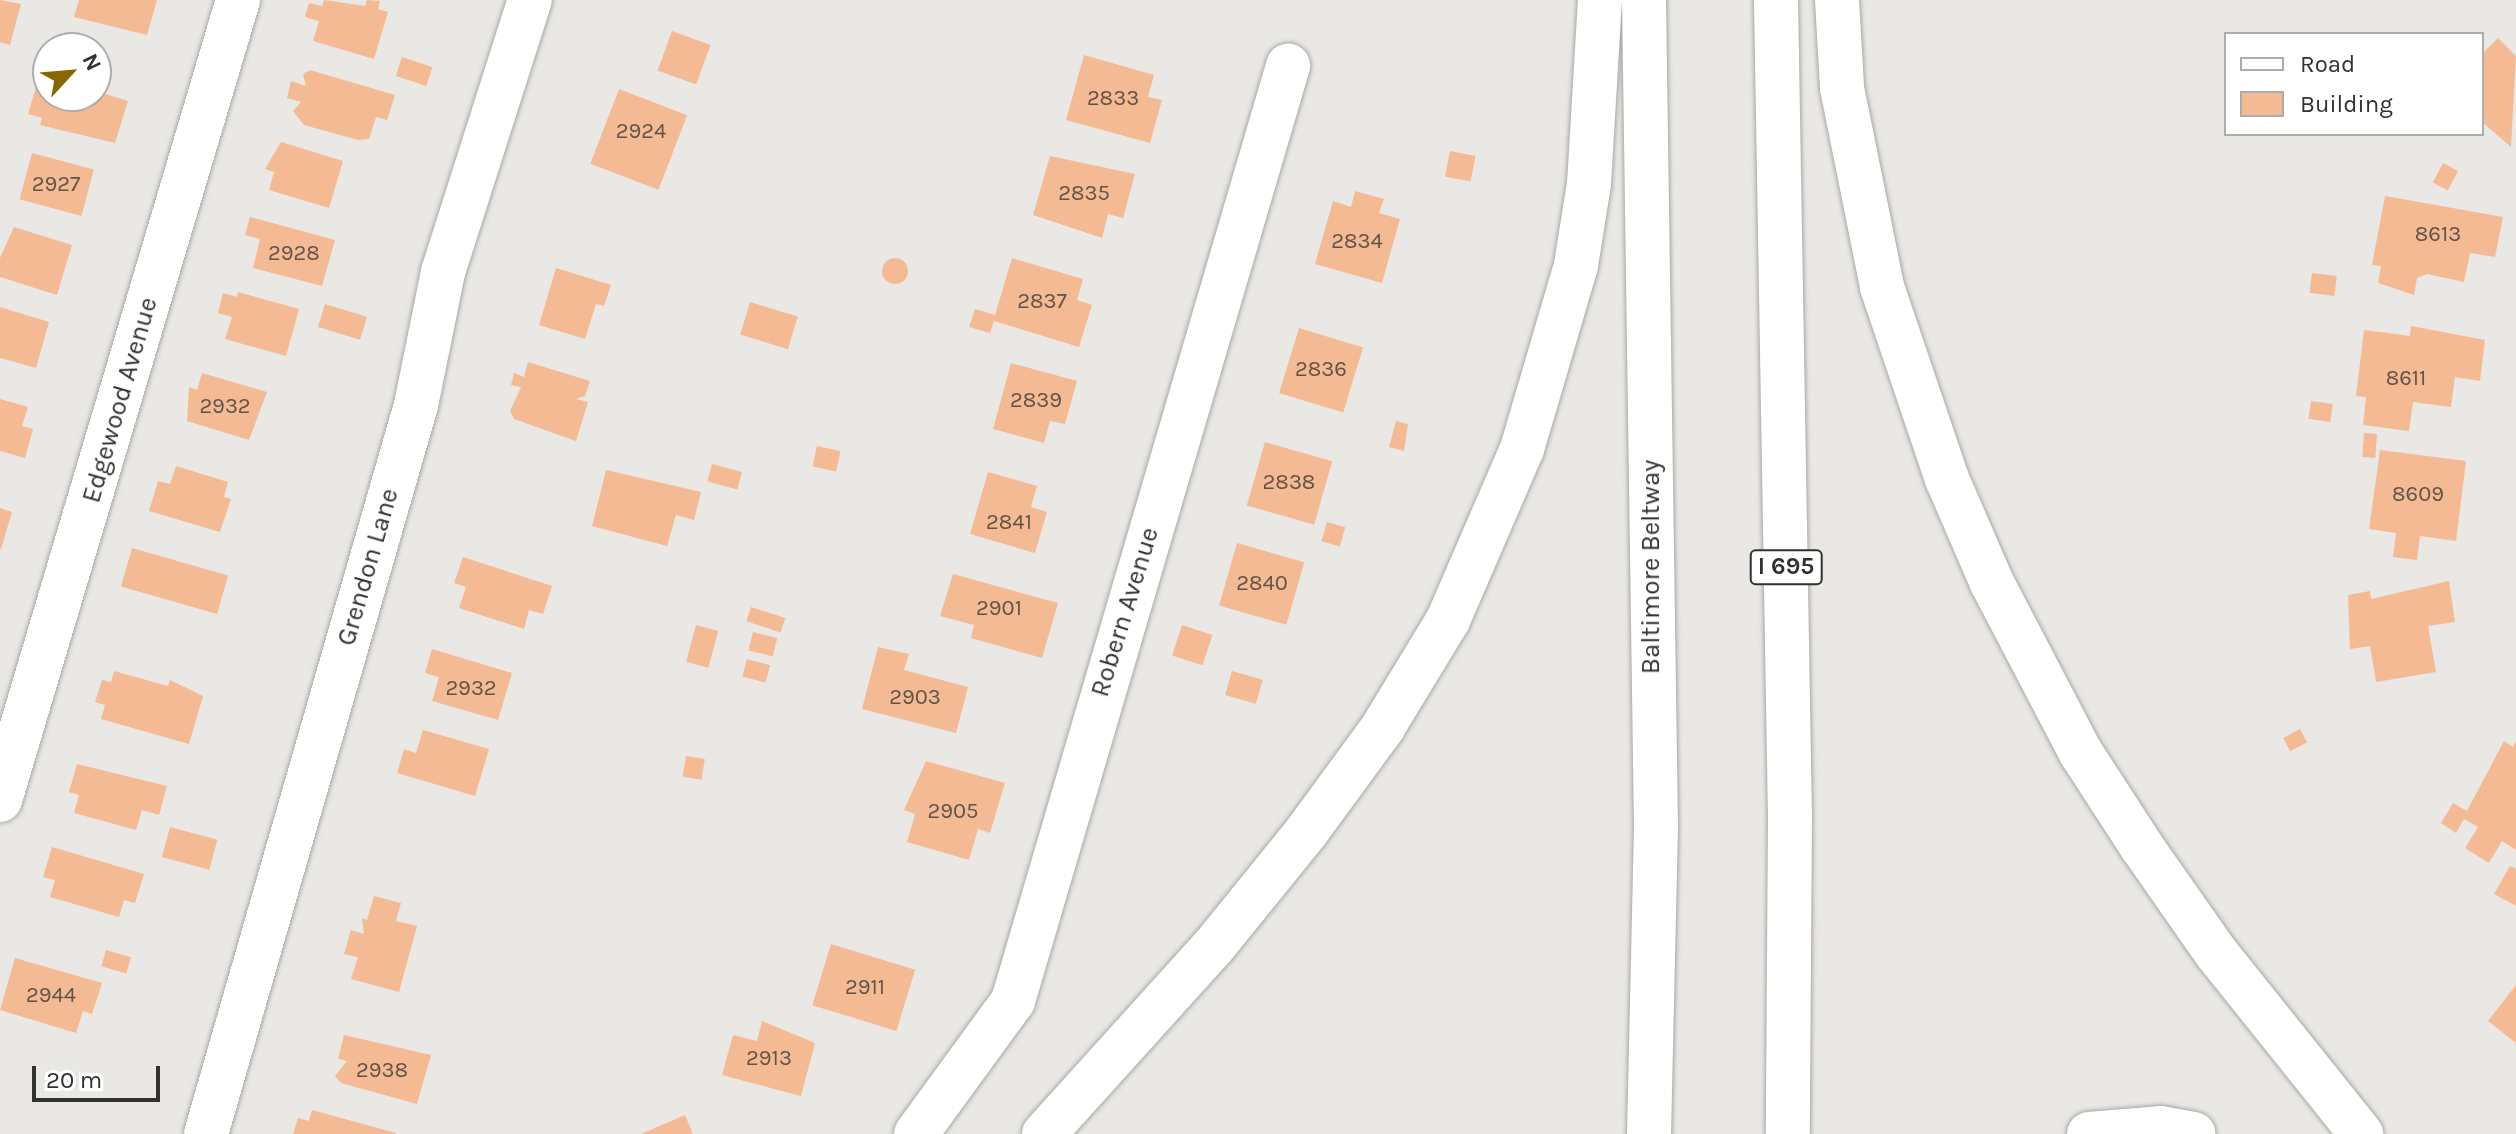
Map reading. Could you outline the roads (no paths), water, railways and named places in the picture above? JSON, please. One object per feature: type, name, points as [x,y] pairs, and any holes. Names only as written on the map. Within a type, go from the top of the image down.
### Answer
[{"type":"main road","name":"Edgewood Avenue","points":[[0,800],[238,0]]},
{"type":"main road","name":"Grendon Lane","points":[[206,1134],[416,405],[443,272],[530,0]]},
{"type":"main road","points":[[1044,1134],[1214,946],[1307,831],[1383,727],[1448,620],[1522,449],[1576,265],[1593,142],[1600,0]]},
{"type":"main road","name":"Baltimore Beltway","points":[[1644,0],[1656,826],[1649,1134]]},
{"type":"main road","name":"I 695","points":[[1776,0],[1790,815],[1788,1134]]},
{"type":"main road","points":[[1837,0],[1842,88],[1882,287],[1947,479],[1992,583],[2081,753],[2134,835],[2217,954],[2361,1134]]},
{"type":"main road","name":"Robern Avenue","points":[[916,1134],[1013,1001],[1288,66]]},
{"type":"main road","points":[[2089,1134],[2160,1128],[2193,1134]]}]
